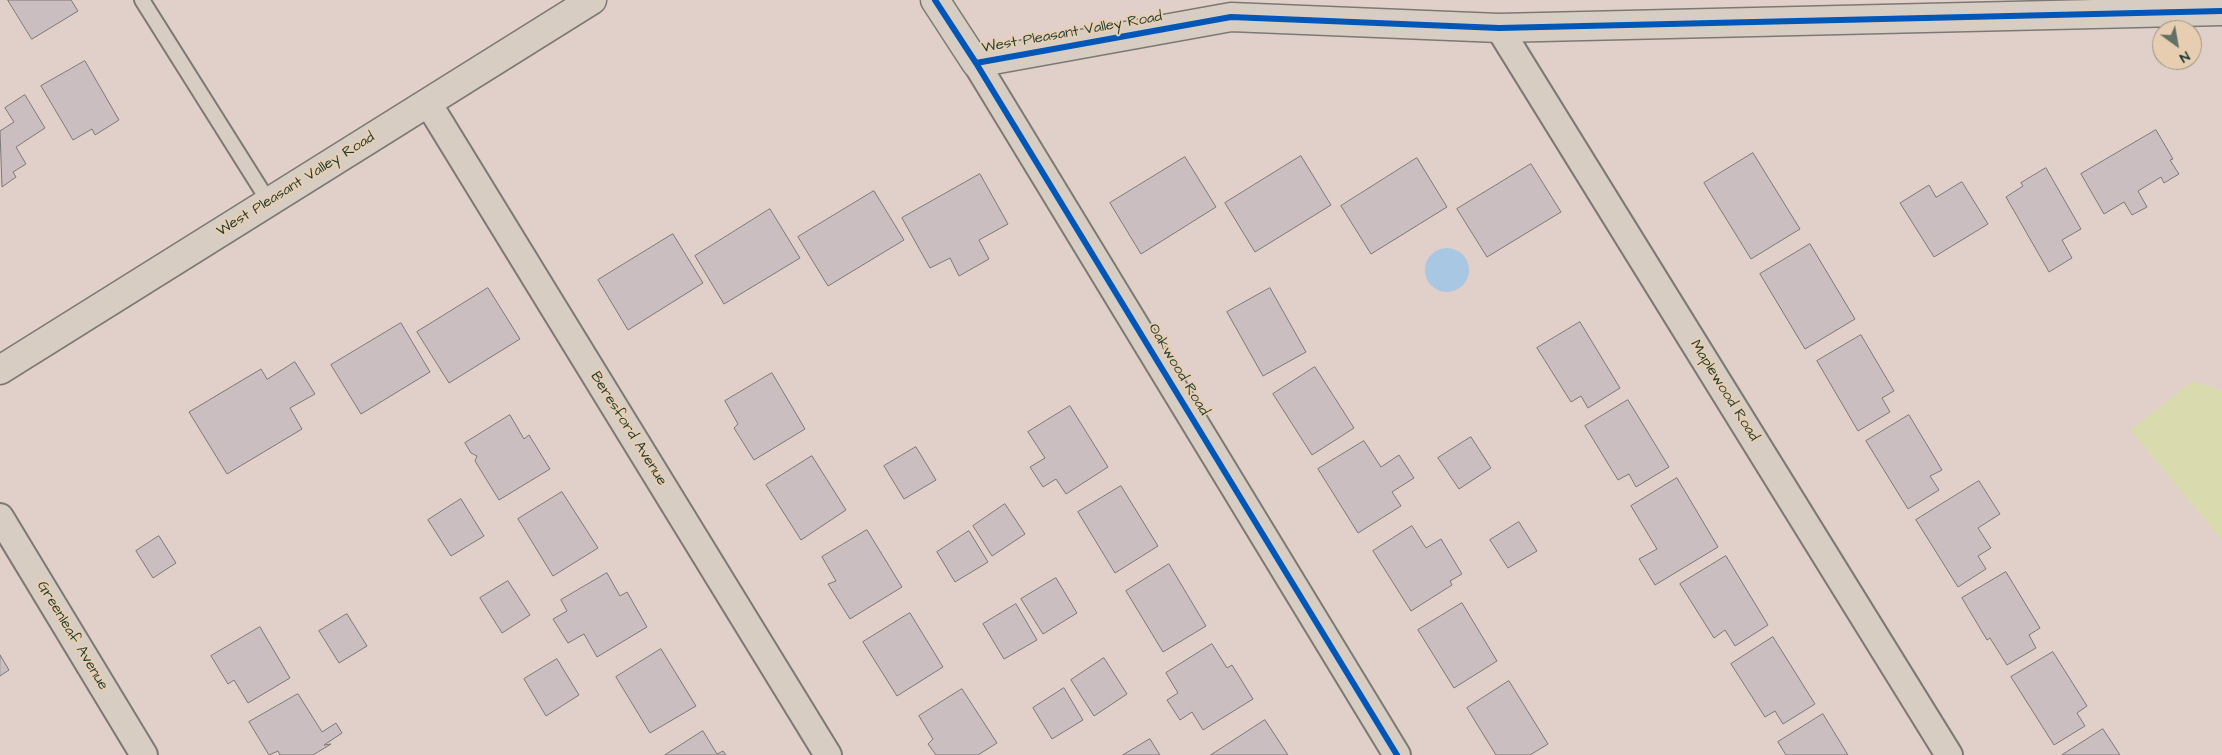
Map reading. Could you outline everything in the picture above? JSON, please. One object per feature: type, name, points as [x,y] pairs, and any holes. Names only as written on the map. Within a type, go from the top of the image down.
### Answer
[{"type":"street","name":"West Pleasant Valley Road","points":[[0,370],[592,0]]},
{"type":"street","name":"Oakwood Road","points":[[935,0],[976,63],[1398,755]]},
{"type":"street","name":"West Pleasant Valley Road","points":[[976,63],[1231,17],[1499,28],[2222,11]]},
{"type":"street","name":"Maplewood Road","points":[[1499,28],[1949,755]]},
{"type":"street","name":"Beresford Avenue","points":[[428,103],[828,755]]},
{"type":"street","name":"Greenleaf Avenue","points":[[0,517],[144,755]]},
{"type":"lane","points":[[142,0],[269,202]]},
{"type":"green space","points":[[2193,381],[2222,390],[2222,540],[2130,430]]},
{"type":"water","points":[[1447,248],[1459,252],[1465,258],[1469,270],[1465,282],[1459,288],[1447,292],[1435,288],[1429,282],[1425,270],[1429,258],[1435,252]]},
{"type":"building","points":[[8,0],[71,0],[78,11],[32,39]]},
{"type":"building","points":[[85,61],[119,120],[95,135],[92,129],[73,140],[41,86]]},
{"type":"building","points":[[25,95],[45,128],[16,147],[26,164],[13,172],[16,177],[2,187],[0,131],[14,122],[5,108]]},
{"type":"building","points":[[2156,130],[2173,159],[2170,160],[2179,174],[2164,183],[2161,177],[2138,191],[2147,207],[2132,215],[2124,202],[2104,214],[2081,174]]},
{"type":"building","points":[[1753,153],[1800,229],[1751,259],[1704,183]]},
{"type":"building","points":[[1301,156],[1331,205],[1255,252],[1225,203]]},
{"type":"building","points":[[1185,157],[1216,207],[1141,254],[1110,203]]},
{"type":"building","points":[[1417,158],[1447,207],[1371,254],[1341,206]]},
{"type":"building","points":[[1531,164],[1561,212],[1487,257],[1457,209]]},
{"type":"building","points":[[2046,168],[2081,229],[2062,240],[2072,258],[2049,272],[2006,197],[2023,186],[2021,183]]},
{"type":"building","points":[[980,174],[1008,224],[979,240],[989,259],[959,276],[950,258],[930,268],[902,218]]},
{"type":"building","points":[[1962,182],[1988,224],[1934,257],[1900,203],[1929,185],[1936,197]]},
{"type":"building","points":[[874,191],[904,240],[828,286],[798,237]]},
{"type":"building","points":[[770,209],[800,258],[724,304],[695,256]]},
{"type":"building","points":[[673,234],[703,283],[628,330],[598,280]]},
{"type":"building","points":[[1810,244],[1855,319],[1805,349],[1760,274]]},
{"type":"building","points":[[488,288],[520,339],[449,383],[417,332]]},
{"type":"building","points":[[1270,288],[1306,352],[1263,376],[1227,312]]},
{"type":"building","points":[[1580,322],[1620,388],[1588,408],[1581,396],[1571,402],[1537,348]]},
{"type":"building","points":[[401,323],[430,372],[361,414],[331,365]]},
{"type":"building","points":[[1861,335],[1894,391],[1882,398],[1890,412],[1858,431],[1817,361]]},
{"type":"building","points":[[295,362],[315,394],[290,408],[302,429],[227,474],[189,412],[261,369],[267,379]]},
{"type":"building","points":[[1315,367],[1354,428],[1312,455],[1273,394]]},
{"type":"building","points":[[772,373],[805,429],[754,460],[734,428],[738,424],[725,401]]},
{"type":"building","points":[[1628,400],[1669,467],[1636,487],[1629,474],[1618,480],[1585,426]]},
{"type":"building","points":[[1070,406],[1108,467],[1066,494],[1056,479],[1043,487],[1030,467],[1045,458],[1028,432]]},
{"type":"building","points":[[510,415],[524,439],[529,435],[550,469],[499,500],[475,461],[477,456],[471,453],[465,443]]},
{"type":"building","points":[[1909,415],[1942,470],[1930,476],[1939,490],[1908,509],[1866,441]]},
{"type":"building","points":[[1471,437],[1491,468],[1459,489],[1438,458]]},
{"type":"building","points":[[1364,441],[1381,467],[1399,455],[1414,478],[1392,492],[1401,506],[1358,533],[1318,469]]},
{"type":"building","points":[[916,447],[936,480],[904,499],[884,466]]},
{"type":"building","points":[[812,456],[846,510],[801,540],[766,485]]},
{"type":"building","points":[[1677,478],[1718,547],[1655,585],[1639,559],[1657,549],[1631,506]]},
{"type":"building","points":[[1979,481],[2000,514],[1978,528],[1991,548],[1978,556],[1986,569],[1958,587],[1916,520]]},
{"type":"building","points":[[1121,486],[1158,546],[1115,573],[1078,512]]},
{"type":"building","points":[[562,492],[598,548],[553,576],[518,519]]},
{"type":"building","points":[[461,499],[484,536],[451,556],[428,520]]},
{"type":"building","points":[[1005,504],[1025,534],[992,556],[973,526]]},
{"type":"building","points":[[1519,522],[1537,551],[1508,568],[1490,540]]},
{"type":"building","points":[[1412,526],[1426,548],[1441,539],[1462,574],[1450,581],[1452,585],[1411,611],[1373,551]]},
{"type":"building","points":[[867,530],[902,587],[850,619],[828,584],[836,581],[822,557]]},
{"type":"building","points":[[969,531],[988,562],[955,582],[937,552]]},
{"type":"building","points":[[159,536],[176,563],[153,578],[136,551]]},
{"type":"building","points":[[1726,556],[1768,625],[1735,646],[1725,630],[1714,638],[1680,584]]},
{"type":"building","points":[[1169,564],[1206,626],[1163,652],[1126,591]]},
{"type":"building","points":[[2006,572],[2040,628],[2029,635],[2036,648],[2007,665],[1990,638],[1987,640],[1962,598]]},
{"type":"building","points":[[607,573],[620,596],[627,592],[647,627],[597,657],[584,634],[568,643],[553,619],[567,611],[561,600]]},
{"type":"building","points":[[1056,578],[1077,613],[1043,634],[1021,599]]},
{"type":"building","points":[[508,581],[530,615],[502,633],[480,598]]},
{"type":"building","points":[[1462,603],[1497,661],[1454,688],[1418,630]]},
{"type":"building","points":[[1016,604],[1037,640],[1004,659],[983,624]]},
{"type":"building","points":[[910,613],[943,667],[897,696],[863,642]]},
{"type":"building","points":[[347,614],[367,646],[339,663],[319,631]]},
{"type":"building","points":[[260,627],[290,678],[248,703],[234,680],[228,684],[211,656]]},
{"type":"building","points":[[1773,637],[1815,704],[1783,724],[1775,711],[1765,717],[1731,664]]},
{"type":"building","points":[[1212,644],[1227,668],[1232,665],[1253,699],[1203,730],[1192,712],[1180,720],[1167,700],[1178,693],[1166,673]]},
{"type":"building","points":[[661,649],[696,706],[650,733],[616,677]]},
{"type":"building","points":[[2053,652],[2087,706],[2077,713],[2085,726],[2054,745],[2011,677]]},
{"type":"building","points":[[0,655],[9,670],[0,676]]},
{"type":"building","points":[[1104,658],[1127,694],[1094,716],[1071,680]]},
{"type":"building","points":[[557,659],[579,695],[546,716],[524,679]]},
{"type":"building","points":[[1509,681],[1548,744],[1530,755],[1496,755],[1467,708]]},
{"type":"building","points":[[1064,688],[1083,720],[1052,739],[1033,708]]},
{"type":"building","points":[[962,689],[997,743],[978,755],[936,755],[928,744],[933,739],[919,716]]},
{"type":"building","points":[[298,694],[322,732],[336,723],[342,733],[324,745],[331,744],[313,755],[280,755],[278,751],[269,755],[249,722]]},
{"type":"building","points":[[1823,714],[1848,755],[1786,755],[1778,742]]},
{"type":"building","points":[[1265,720],[1288,755],[1211,755]]},
{"type":"building","points":[[2103,729],[2120,755],[2062,755]]},
{"type":"building","points":[[703,731],[717,754],[723,751],[726,755],[665,755]]},
{"type":"building","points":[[1150,739],[1160,755],[1123,755]]},
{"type":"cycle path","points":[[935,0],[976,63],[1397,755]]},
{"type":"cycle path","points":[[976,63],[1231,17],[1499,28],[2222,11]]}]
